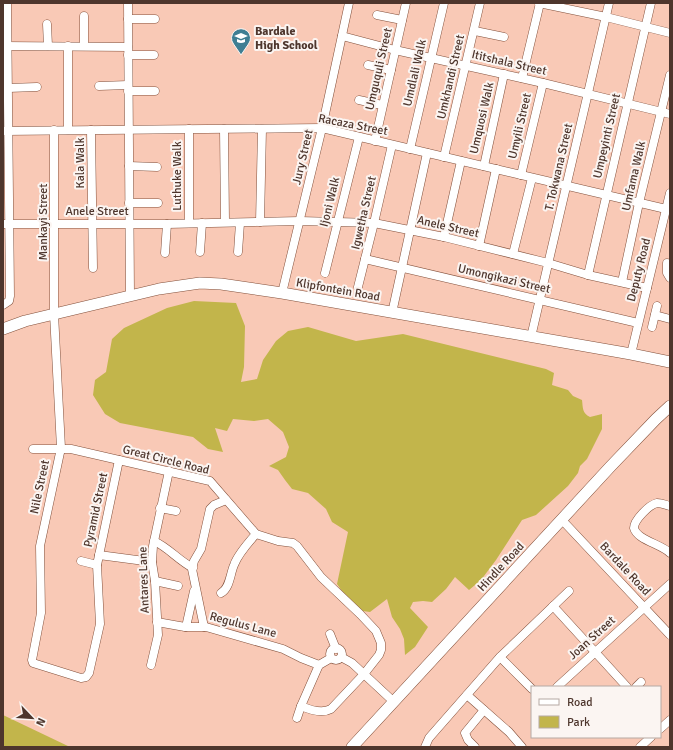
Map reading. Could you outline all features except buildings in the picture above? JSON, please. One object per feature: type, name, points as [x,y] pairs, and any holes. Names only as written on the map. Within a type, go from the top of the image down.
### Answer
[{"type":"street","points":[[4,304],[9,301],[10,296],[6,224],[6,131],[8,88],[5,46],[7,3]]},
{"type":"street","points":[[128,3],[130,296]]},
{"type":"street","name":"Jury Street","points":[[282,293],[322,128],[349,3]]},
{"type":"street","name":"Umguquli Street","points":[[375,141],[406,3]]},
{"type":"street","name":"Umdlali Walk","points":[[410,149],[444,3]]},
{"type":"street","name":"Umkhandi Street","points":[[444,157],[475,30],[480,3]]},
{"type":"street","points":[[522,78],[540,3],[670,33]]},
{"type":"street","name":"T. Tokwana Street","points":[[531,337],[609,3]]},
{"type":"street","name":"Umpeyinti Street","points":[[588,275],[651,3]]},
{"type":"street","points":[[377,15],[402,20]]},
{"type":"street","points":[[84,16],[84,46]]},
{"type":"street","points":[[128,19],[156,19]]},
{"type":"street","points":[[47,24],[48,46]]},
{"type":"street","points":[[475,30],[504,37]]},
{"type":"street","name":"Ititshala Street","points":[[342,36],[395,50],[522,78],[670,114]]},
{"type":"street","points":[[5,46],[84,46],[154,55]]},
{"type":"street","points":[[68,46],[68,130]]},
{"type":"street","points":[[368,65],[391,70]]},
{"type":"street","name":"Umquosi Walk","points":[[484,166],[504,74]]},
{"type":"street","name":"Umfama Walk","points":[[622,282],[639,203],[670,75]]},
{"type":"street","name":"Umyili Street","points":[[521,175],[543,83]]},
{"type":"street","points":[[99,86],[155,91]]},
{"type":"street","points":[[8,88],[38,87]]},
{"type":"street","points":[[359,100],[382,105]]},
{"type":"street","name":"Racaza Street","points":[[6,131],[322,128],[666,209]]},
{"type":"street","name":"Luthuke Walk","points":[[189,129],[190,223]]},
{"type":"street","points":[[224,129],[225,222]]},
{"type":"street","points":[[260,222],[262,129]]},
{"type":"street","name":"Mankayi Street","points":[[54,130],[54,314]]},
{"type":"street","name":"Kala Walk","points":[[91,130],[93,268]]},
{"type":"street","name":"Ijoni Walk","points":[[325,273],[358,137]]},
{"type":"street","name":"Igwetha Street","points":[[358,287],[392,145]]},
{"type":"street","points":[[392,312],[427,153]]},
{"type":"street","points":[[444,237],[461,161]]},
{"type":"street","points":[[129,166],[157,167]]},
{"type":"street","points":[[479,246],[496,169]]},
{"type":"street","points":[[513,254],[532,178]]},
{"type":"street","name":"Deputy Road","points":[[631,354],[670,193]]},
{"type":"street","points":[[129,203],[158,203]]},
{"type":"street","name":"Anele Street","points":[[6,224],[167,224],[300,221],[374,223],[444,237],[548,263],[588,275],[647,288]]},
{"type":"street","points":[[200,252],[202,223]]},
{"type":"street","points":[[238,252],[240,223]]},
{"type":"street","points":[[165,253],[167,224]]},
{"type":"street","name":"Umongikazi Street","points":[[365,260],[402,267],[638,323]]},
{"type":"street","points":[[667,264],[667,273],[670,278]]},
{"type":"street","name":"Klipfontein Road","points":[[3,329],[26,321],[159,289],[200,283],[221,284],[392,312],[670,362]]},
{"type":"street","points":[[652,327],[657,306]]},
{"type":"street","name":"Nile Street","points":[[54,314],[61,448],[40,546],[42,608],[32,660],[33,663],[81,678]]},
{"type":"street","points":[[655,315],[670,319]]},
{"type":"street","name":"Hindle Road","points":[[352,747],[650,424],[670,406]]},
{"type":"street","name":"Great Circle Road","points":[[33,449],[71,449],[210,481],[256,534]]},
{"type":"street","name":"Pyramid Street","points":[[81,678],[86,677],[89,673],[99,628],[97,565],[119,460]]},
{"type":"street","name":"Antares Lane","points":[[151,665],[157,641],[155,581],[152,562],[160,508],[169,471]]},
{"type":"street","points":[[204,627],[192,568],[201,549],[210,509],[214,504],[226,500]]},
{"type":"street","points":[[670,506],[657,503],[652,506],[637,519],[634,528],[638,535],[660,546],[670,554]]},
{"type":"street","points":[[160,508],[176,511]]},
{"type":"street","name":"Bardale Road","points":[[562,520],[670,635]]},
{"type":"street","points":[[221,593],[225,591],[228,586],[235,563],[244,548],[256,534],[297,546],[320,577],[376,631],[381,643],[381,652],[364,674],[329,711],[313,710],[301,706]]},
{"type":"street","points":[[154,541],[167,548],[192,568]]},
{"type":"street","points":[[99,555],[152,562]]},
{"type":"street","name":"Pyramid Street","points":[[81,561],[97,565]]},
{"type":"street","points":[[155,581],[178,586]]},
{"type":"street","name":"Joan Street","points":[[558,686],[670,584]]},
{"type":"street","points":[[186,627],[196,588]]},
{"type":"street","points":[[425,747],[429,738],[500,657],[569,591]]},
{"type":"street","points":[[553,606],[594,653],[626,686]]},
{"type":"street","name":"Regulus Lane","points":[[157,622],[186,627],[204,627],[283,649],[319,665]]},
{"type":"street","points":[[330,634],[336,649]]},
{"type":"street","points":[[331,658],[331,651],[336,649],[341,650],[341,657]]},
{"type":"street","points":[[341,657],[352,663],[394,702]]},
{"type":"street","points":[[297,718],[319,665],[331,658],[337,660],[341,657]]},
{"type":"street","points":[[500,657],[531,688]]},
{"type":"street","points":[[467,695],[509,732],[522,747]]},
{"type":"street","points":[[475,747],[468,740],[465,733],[484,710]]},
{"type":"street","points":[[661,728],[670,720]]},
{"type":"street","points":[[642,746],[650,738]]},
{"type":"green space","points":[[194,301],[236,303],[245,326],[244,367],[241,382],[257,379],[263,360],[276,341],[288,331],[308,327],[356,341],[403,334],[546,369],[554,373],[552,385],[568,390],[573,396],[582,400],[583,410],[587,415],[590,417],[602,414],[602,429],[587,459],[580,466],[578,473],[568,486],[536,515],[522,520],[481,580],[469,590],[455,577],[446,589],[432,602],[413,602],[410,608],[428,627],[415,647],[405,655],[404,639],[400,629],[392,617],[387,599],[370,612],[355,610],[337,584],[348,532],[332,522],[326,509],[308,493],[292,489],[278,470],[269,466],[286,457],[289,447],[283,432],[268,419],[254,421],[233,419],[227,431],[215,428],[223,452],[208,449],[193,437],[120,423],[105,414],[93,395],[95,380],[106,372],[112,339],[124,328],[167,308]]},
{"type":"green space","points":[[3,715],[70,747],[3,747]]},
{"type":"place","name":"Bardale High School","points":[[241,55]]}]
